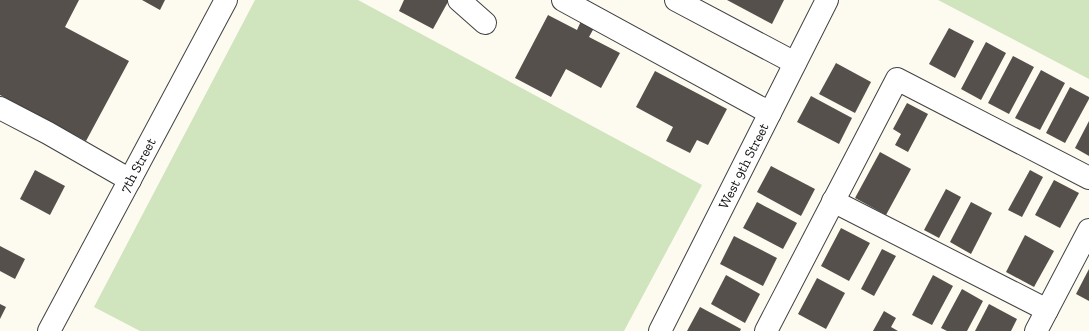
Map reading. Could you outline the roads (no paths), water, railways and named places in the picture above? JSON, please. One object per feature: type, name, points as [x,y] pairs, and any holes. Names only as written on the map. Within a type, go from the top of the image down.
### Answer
[{"type":"street","name":"7th Street","points":[[49,331],[226,0]]},
{"type":"street","points":[[460,0],[485,23]]},
{"type":"street","points":[[563,0],[770,113]]},
{"type":"street","points":[[676,0],[795,63]]},
{"type":"street","name":"West 9th Street","points":[[660,331],[827,0]]},
{"type":"street","points":[[772,329],[834,201],[897,80],[1089,178]]},
{"type":"street","points":[[0,108],[130,180]]},
{"type":"street","points":[[834,201],[1047,310]]},
{"type":"street","points":[[1036,331],[1089,230]]}]
